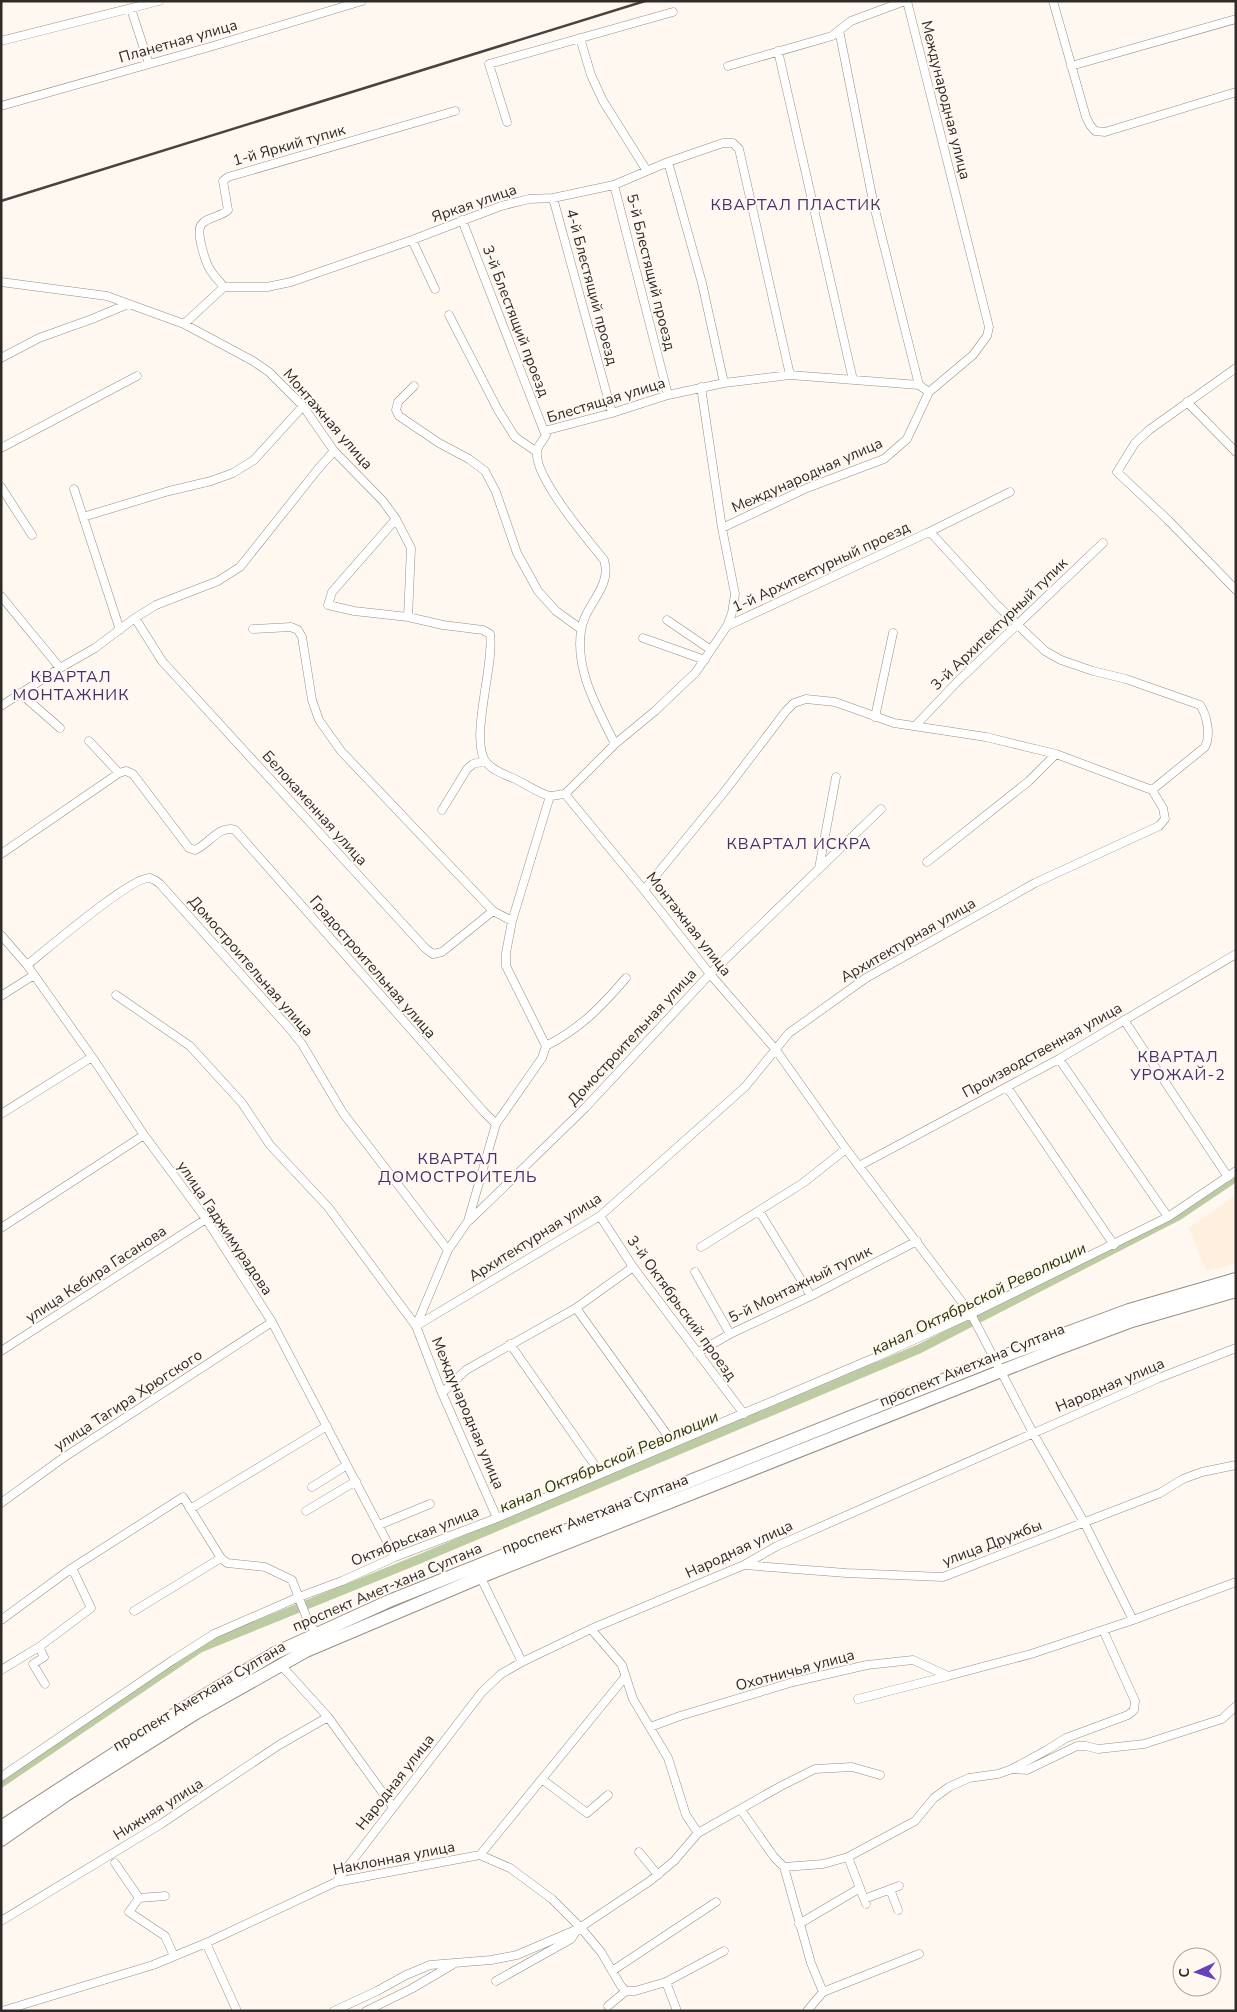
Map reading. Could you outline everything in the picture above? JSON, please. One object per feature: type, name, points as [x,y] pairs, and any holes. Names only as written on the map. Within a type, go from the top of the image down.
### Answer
[{"type":"main road","name":"проспект Амет-хана Султана","points":[[1,1827],[192,1703],[275,1653],[319,1640],[389,1601],[478,1572],[998,1365],[1129,1310],[1236,1279]]},
{"type":"main road","name":"проспект Аметхана Султана","points":[[998,1365],[1132,1321],[1236,1291]]},
{"type":"main road","name":"проспект Аметхана Султана","points":[[1,1840],[196,1713],[306,1651],[319,1640]]},
{"type":"street","points":[[1,42],[159,1]]},
{"type":"street","name":"Планетная улица","points":[[1,106],[362,1]]},
{"type":"street","points":[[728,66],[832,36],[851,21],[906,1]]},
{"type":"street","name":"Международная улица","points":[[565,794],[615,744],[655,711],[696,672],[727,626],[735,594],[722,528],[807,488],[884,459],[907,439],[929,392],[974,355],[987,336],[989,327],[906,1]]},
{"type":"street","points":[[1053,1],[1090,125],[1095,131],[1105,132],[1236,92]]},
{"type":"street","points":[[131,9],[149,64]]},
{"type":"street","points":[[506,122],[489,64],[673,12]]},
{"type":"street","points":[[1071,66],[1236,19]]},
{"type":"street","points":[[839,30],[874,206],[919,384],[929,392]]},
{"type":"street","points":[[580,38],[591,76],[602,102],[648,171]]},
{"type":"street","points":[[778,51],[853,380]]},
{"type":"street","name":"1-й Яркий тупик","points":[[224,287],[210,268],[199,234],[200,226],[204,222],[224,214],[228,210],[223,181],[228,177],[455,111]]},
{"type":"street","name":"Яркая улица","points":[[224,287],[267,287],[292,282],[412,240],[501,206],[529,199],[553,198],[614,184],[668,162],[723,143],[733,143],[739,149],[790,375]]},
{"type":"street","points":[[668,162],[702,283],[724,383]]},
{"type":"street","name":"5-й Блестящий проезд","points":[[614,184],[668,395]]},
{"type":"street","name":"4-й Блестящий проезд","points":[[553,198],[612,413]]},
{"type":"street","name":"3-й Блестящий проезд","points":[[462,220],[544,431]]},
{"type":"street","points":[[412,240],[435,289]]},
{"type":"street","name":"Монтажная улица","points":[[1,282],[107,296],[184,324],[269,372],[303,406],[334,451],[382,500],[396,519],[410,548],[408,617]]},
{"type":"street","points":[[184,324],[224,287]]},
{"type":"street","points":[[1,358],[39,338],[128,304]]},
{"type":"street","points":[[449,315],[498,410],[515,437],[536,452],[536,458],[552,493],[604,560],[607,570],[605,579],[581,629],[580,652],[586,678],[615,744]]},
{"type":"street","points":[[1236,368],[1149,430],[1135,443],[1117,472],[1168,520],[1236,590]]},
{"type":"street","name":"Блестящая улица","points":[[536,452],[546,436],[544,431],[701,387],[790,375],[919,384]]},
{"type":"street","points":[[1,448],[137,376]]},
{"type":"street","points":[[414,386],[398,402],[396,410],[399,416],[485,471],[496,492],[518,553],[538,591],[556,611],[581,629]]},
{"type":"street","points":[[701,387],[722,528]]},
{"type":"street","points":[[1187,402],[1236,452]]},
{"type":"street","points":[[83,518],[152,496],[212,482],[233,473],[254,460],[303,406]]},
{"type":"street","points":[[1,706],[95,648],[156,605],[218,581],[240,567],[334,451]]},
{"type":"street","points":[[1,487],[32,535]]},
{"type":"street","points":[[74,489],[120,630]]},
{"type":"street","name":"1-й Архитектурный проезд","points":[[727,626],[927,533],[1010,492]]},
{"type":"street","points":[[396,519],[332,592],[328,605],[354,611],[408,617],[443,625],[483,630],[490,634],[492,644],[483,696],[481,729],[481,744],[485,762],[495,770],[550,796],[565,794]]},
{"type":"street","name":"1-й Архитектурный проезд","points":[[927,533],[932,534],[1018,626],[1045,651],[1061,660],[1200,705],[1205,712],[1208,741],[1205,747],[1152,790]]},
{"type":"street","name":"3-й Архитектурный тупик","points":[[915,726],[958,681],[1103,544]]},
{"type":"street","points":[[1,596],[60,668]]},
{"type":"street","name":"Белокаменная улица","points":[[135,618],[162,661],[426,949],[433,954],[442,952],[493,911]]},
{"type":"street","points":[[667,620],[711,650]]},
{"type":"street","points":[[253,629],[291,627],[298,630],[302,637],[312,700],[318,720],[341,751],[493,911],[512,921]]},
{"type":"street","points":[[875,717],[892,633]]},
{"type":"street","points":[[643,638],[704,660]]},
{"type":"street","points":[[20,693],[60,728]]},
{"type":"street","points":[[644,890],[725,791],[786,711],[794,703],[806,699],[835,702],[894,723],[986,737],[1056,754],[1152,790]]},
{"type":"street","points":[[1,854],[122,772],[89,741]]},
{"type":"street","points":[[927,862],[1029,781],[1056,754]]},
{"type":"street","points":[[442,810],[467,769],[473,764],[485,762]]},
{"type":"street","name":"Градостроительная улица","points":[[122,772],[133,774],[188,848],[195,850],[201,848],[224,829],[230,828],[235,830],[496,1124]]},
{"type":"street","points":[[819,868],[836,777]]},
{"type":"street","name":"Архитектурная улица","points":[[416,1326],[600,1216],[745,1087],[789,1033],[866,978],[1035,883],[1159,826],[1165,819],[1163,808],[1152,790]]},
{"type":"street","name":"Монтажная улица","points":[[565,794],[710,974],[776,1050],[846,1149],[973,1317],[1034,1433],[1084,1522],[1133,1620]]},
{"type":"street","points":[[550,796],[512,921],[506,954],[506,966],[546,1046],[569,1034],[600,1008],[626,978]]},
{"type":"street","name":"Домостроительная улица","points":[[468,1221],[585,1108],[710,974],[881,809]]},
{"type":"street","name":"Домостроительная улица","points":[[27,964],[88,916],[140,880],[150,878],[160,884],[290,1028],[302,1044],[343,1113],[448,1250]]},
{"type":"street","name":"улица Гаджимурадова","points":[[2,939],[27,964],[144,1135],[206,1220],[272,1322],[395,1557]]},
{"type":"street","name":"Производственная улица","points":[[859,1166],[1060,1059],[1236,954]]},
{"type":"street","points":[[1,996],[34,975]]},
{"type":"street","points":[[116,995],[190,1046],[242,1103],[270,1145],[328,1207],[416,1326]]},
{"type":"street","points":[[1124,1020],[1228,1177]]},
{"type":"street","name":"Международная улица","points":[[497,1518],[442,1393],[416,1326],[448,1250],[468,1221],[496,1124],[542,1058],[546,1046]]},
{"type":"street","points":[[1,1114],[92,1057]]},
{"type":"street","points":[[1060,1059],[1168,1217]]},
{"type":"street","points":[[1007,1087],[1114,1245]]},
{"type":"street","points":[[1,1228],[144,1135]]},
{"type":"street","points":[[702,1247],[803,1183],[846,1149]]},
{"type":"street","name":"Октябрьская улица","points":[[1,1777],[214,1634],[395,1557],[497,1518],[973,1317],[1168,1217],[1236,1171]]},
{"type":"street","points":[[759,1211],[811,1296]]},
{"type":"street","name":"3-й Октябрьский проезд","points":[[600,1216],[633,1267],[744,1414]]},
{"type":"street","name":"улица Кебира Гасанова","points":[[1,1351],[206,1220]]},
{"type":"street","name":"5-й Монтажный тупик","points":[[697,1353],[730,1334],[811,1296],[917,1241]]},
{"type":"street","points":[[442,1393],[466,1370],[576,1308],[633,1267]]},
{"type":"street","points":[[695,1272],[730,1334]]},
{"type":"street","points":[[576,1308],[673,1443]]},
{"type":"street","name":"улица Тагира Хрюгского","points":[[1,1503],[63,1458],[272,1322]]},
{"type":"street","points":[[510,1344],[601,1474]]},
{"type":"street","name":"Народная улица","points":[[336,1882],[482,1692],[501,1674],[591,1629],[744,1565],[777,1546],[1159,1378],[1236,1348]]},
{"type":"street","points":[[190,1510],[327,1426]]},
{"type":"street","points":[[312,1487],[347,1465]]},
{"type":"street","name":"улица Дружбы","points":[[744,1565],[846,1573],[943,1577],[1160,1493],[1183,1479],[1202,1472],[1236,1465]]},
{"type":"street","points":[[306,1511],[356,1482]]},
{"type":"street","points":[[1,1620],[72,1568],[183,1497],[221,1558],[228,1563],[265,1567],[292,1580],[306,1616],[319,1640]]},
{"type":"street","points":[[379,1525],[430,1504]]},
{"type":"street","points":[[134,1612],[221,1558]]},
{"type":"street","points":[[1,1670],[39,1647],[91,1608],[72,1568]]},
{"type":"street","points":[[478,1572],[522,1662]]},
{"type":"street","points":[[858,1699],[1031,1654],[1133,1620],[1236,1582]]},
{"type":"street","points":[[591,1629],[619,1661],[633,1699],[668,1758],[686,1815],[698,1833]]},
{"type":"street","points":[[784,1867],[823,1864],[848,1857],[915,1821],[934,1798],[949,1787],[969,1778],[998,1774],[1012,1769],[1066,1738],[1128,1715],[1134,1710],[1135,1701],[1103,1630]]},
{"type":"street","points":[[39,1647],[44,1656],[32,1664],[46,1684]]},
{"type":"street","points":[[275,1653],[280,1666],[328,1717],[393,1807]]},
{"type":"street","name":"Охотничья улица","points":[[650,1727],[793,1682],[867,1665],[914,1660],[948,1676]]},
{"type":"street","points":[[626,1677],[480,1855],[510,1868],[552,1899],[601,1952],[621,1986],[626,1991]]},
{"type":"street","points":[[1012,1769],[1027,1770],[1077,1746],[1098,1749],[1120,1745],[1144,1744],[1222,1719],[1236,1706]]},
{"type":"street","name":"Нижняя улица","points":[[1,1921],[161,1824],[278,1745],[328,1717]]},
{"type":"street","points":[[496,1980],[571,1939],[580,1929],[674,1861],[698,1833],[781,1786],[815,1769],[852,1767],[880,1775]]},
{"type":"street","points":[[543,1780],[587,1813],[608,1795]]},
{"type":"street","points":[[741,1810],[774,1857],[784,1867],[811,1963],[823,1992]]},
{"type":"street","points":[[639,1852],[658,1874]]},
{"type":"street","name":"Наклонная улица","points":[[2,2011],[153,1965],[206,1944],[336,1882],[480,1855]]},
{"type":"street","points":[[848,1857],[865,1902],[899,1886]]},
{"type":"street","points":[[115,1863],[138,1898]]},
{"type":"street","points":[[800,1924],[860,1888]]},
{"type":"street","points":[[890,1889],[898,1910]]},
{"type":"street","points":[[138,1898],[165,1896]]},
{"type":"street","points":[[138,1898],[129,1912],[164,1936],[174,1956]]},
{"type":"street","points":[[612,1971],[716,1902]]},
{"type":"street","points":[[334,2011],[377,1991],[406,1974],[430,1965],[517,1954],[580,1929]]},
{"type":"street","points":[[206,1944],[237,2011]]},
{"type":"street","points":[[608,2006],[626,1991],[635,1991],[666,1982],[724,1951]]},
{"type":"street","points":[[807,2011],[823,1992],[919,1954]]},
{"type":"street","points":[[366,2011],[411,1989],[456,1963]]},
{"type":"street","points":[[666,1982],[677,2011]]},
{"type":"shaded area","points":[[1236,1195],[1236,1264],[1206,1271],[1189,1228]]},
{"type":"waterway","name":"канал Октябрьской Революции","points":[[1,1783],[200,1648],[422,1558],[919,1349],[1178,1216],[1236,1177]]},
{"type":"railway","points":[[1,201],[645,1]]},
{"type":"district","name":"КВАРТАЛ ПЛАСТИК","points":[[796,205]]},
{"type":"district","name":"КВАРТАЛ МОНТАЖНИК","points":[[71,686]]},
{"type":"district","name":"КВАРТАЛ ИСКРА","points":[[799,844]]},
{"type":"district","name":"КВАРТАЛ УРОЖАЙ-2","points":[[1178,1066]]},
{"type":"district","name":"КВАРТАЛ ДОМОСТРОИТЕЛЬ","points":[[458,1168]]}]
